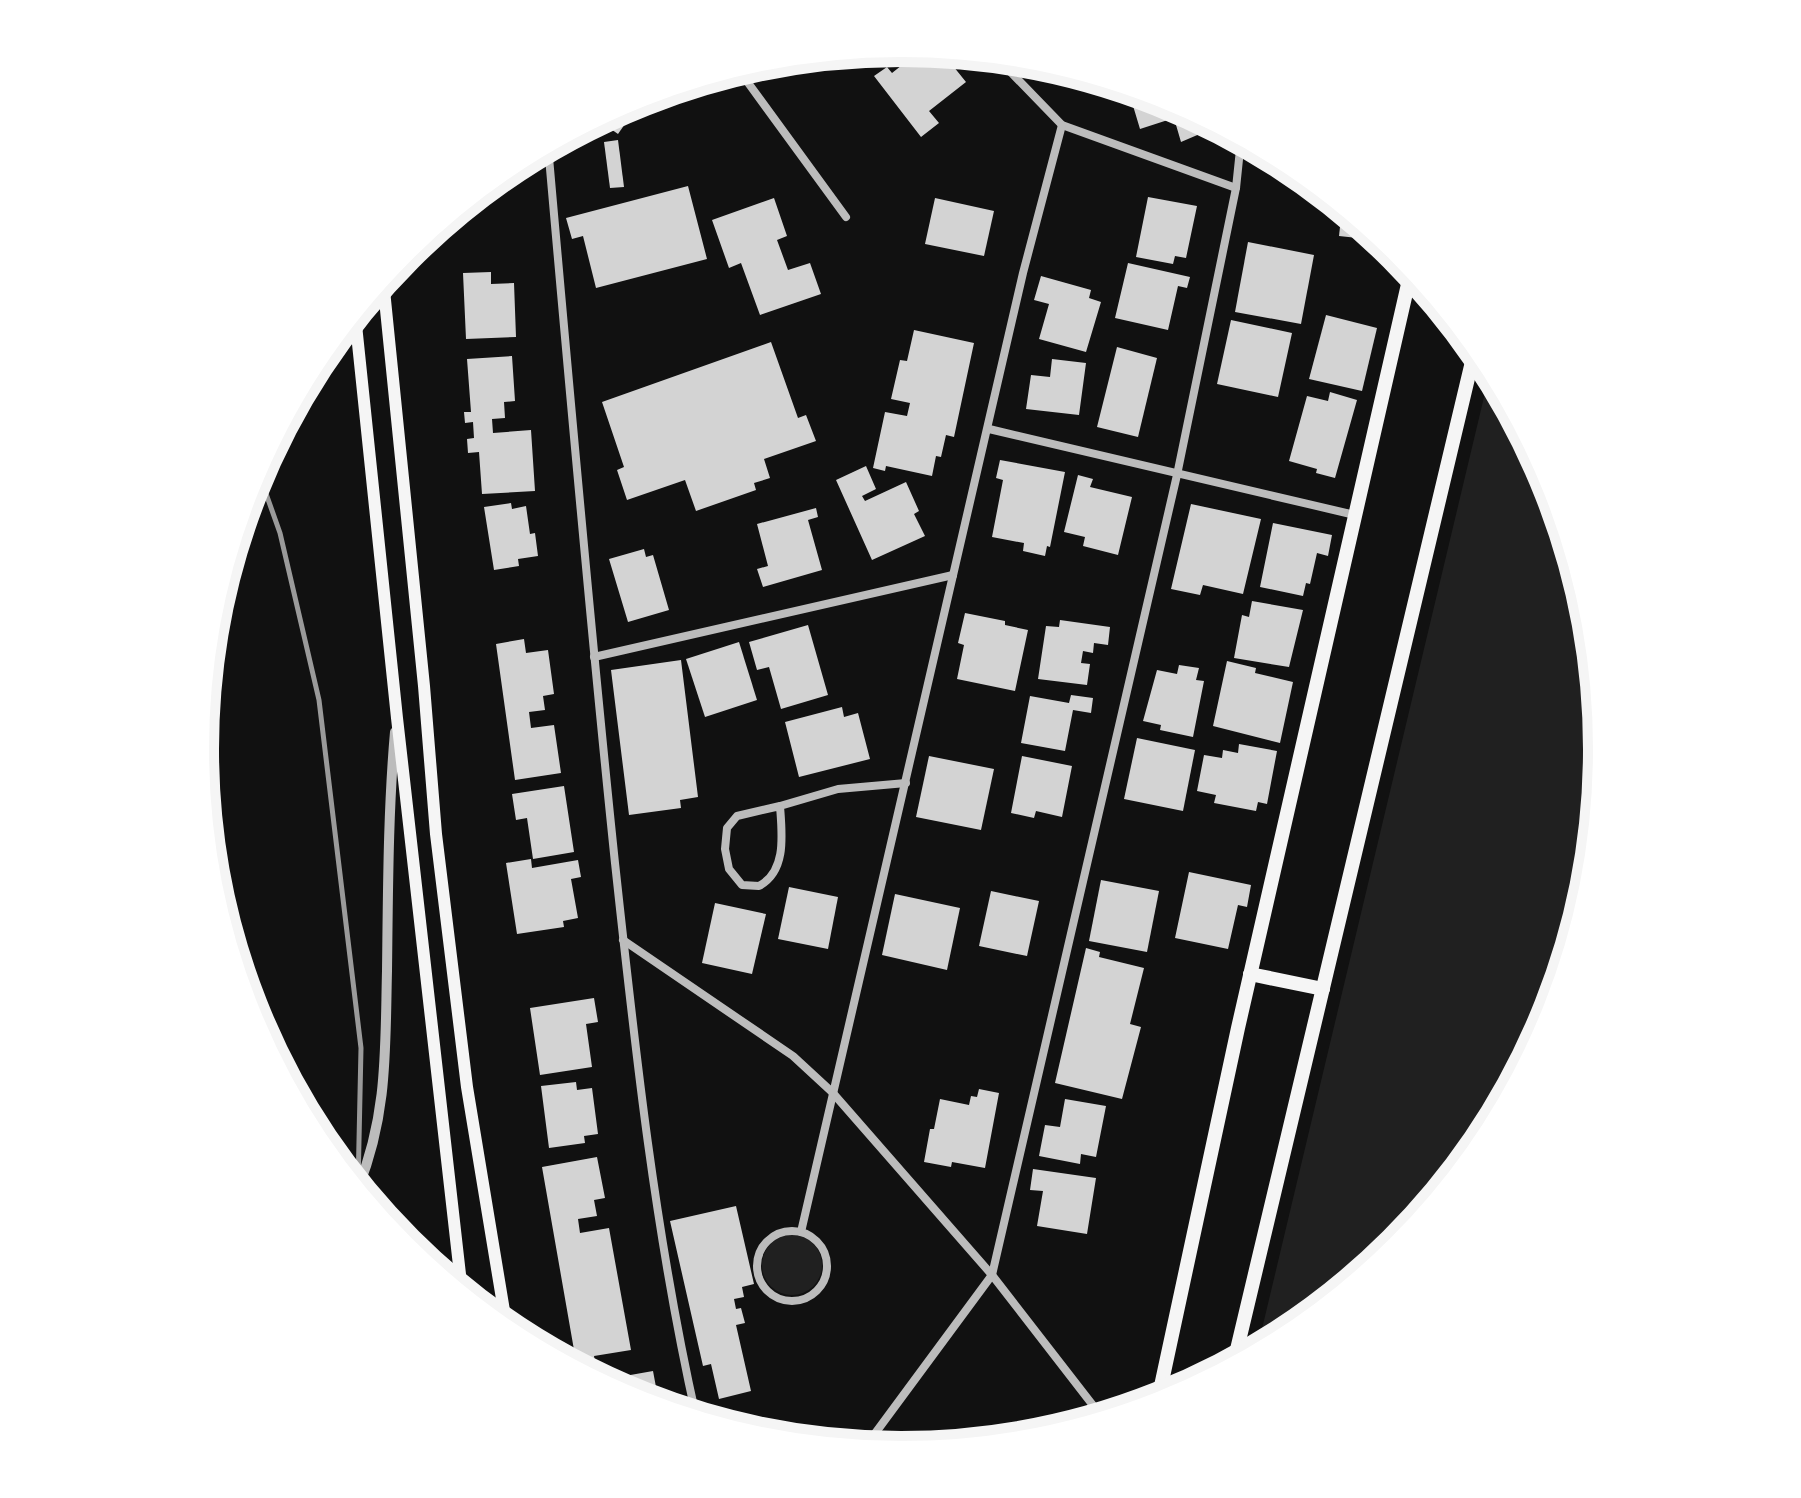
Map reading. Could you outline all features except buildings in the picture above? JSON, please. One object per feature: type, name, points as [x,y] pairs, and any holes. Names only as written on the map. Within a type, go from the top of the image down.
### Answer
[{"type":"highway","points":[[1160,1385],[1250,974],[1408,286]]},
{"type":"highway","points":[[1237,1347],[1471,366]]},
{"type":"highway","points":[[1250,974],[1323,989]]},
{"type":"main road","points":[[385,295],[436,834],[467,1087],[504,1309]]},
{"type":"main road","points":[[356,329],[460,1276]]},
{"type":"street","points":[[1010,71],[1062,125],[1236,188]]},
{"type":"street","points":[[746,80],[846,217]]},
{"type":"street","points":[[801,1232],[1023,273],[1062,125]]},
{"type":"street","points":[[874,1435],[992,1275],[1177,475],[1236,188],[1240,152]]},
{"type":"street","points":[[549,159],[594,657],[637,1074],[654,1195],[694,1404]]},
{"type":"street","points":[[989,429],[1355,515]]},
{"type":"street","points":[[594,657],[953,575]]},
{"type":"street","points":[[363,1176],[372,1152],[383,1092],[391,785],[397,718]]},
{"type":"street","points":[[780,806],[781,847],[775,873],[759,886],[742,885],[729,869],[725,849],[727,828],[737,816],[838,789],[906,783]]},
{"type":"street","points":[[623,940],[793,1056],[832,1092],[992,1275],[1096,1407]]},
{"type":"street","points":[[801,1232],[811,1237],[825,1254],[825,1277],[811,1294],[801,1299],[778,1298],[761,1283],[757,1272],[761,1249],[778,1234],[801,1232]]},
{"type":"shaded area","points":[[1486,390],[1517,445],[1551,528],[1564,571],[1582,659],[1588,749],[1586,794],[1582,839],[1564,927],[1551,970],[1517,1053],[1472,1131],[1446,1167],[1386,1235],[1353,1266],[1319,1294],[1261,1333]]},
{"type":"shaded area","points":[[792,1235],[804,1237],[813,1244],[820,1253],[820,1277],[813,1286],[804,1293],[792,1295],[780,1293],[771,1286],[764,1277],[762,1265],[764,1253],[771,1244],[780,1237]]},
{"type":"railway","points":[[265,490],[280,533],[319,700],[361,1048],[358,1171]]}]
